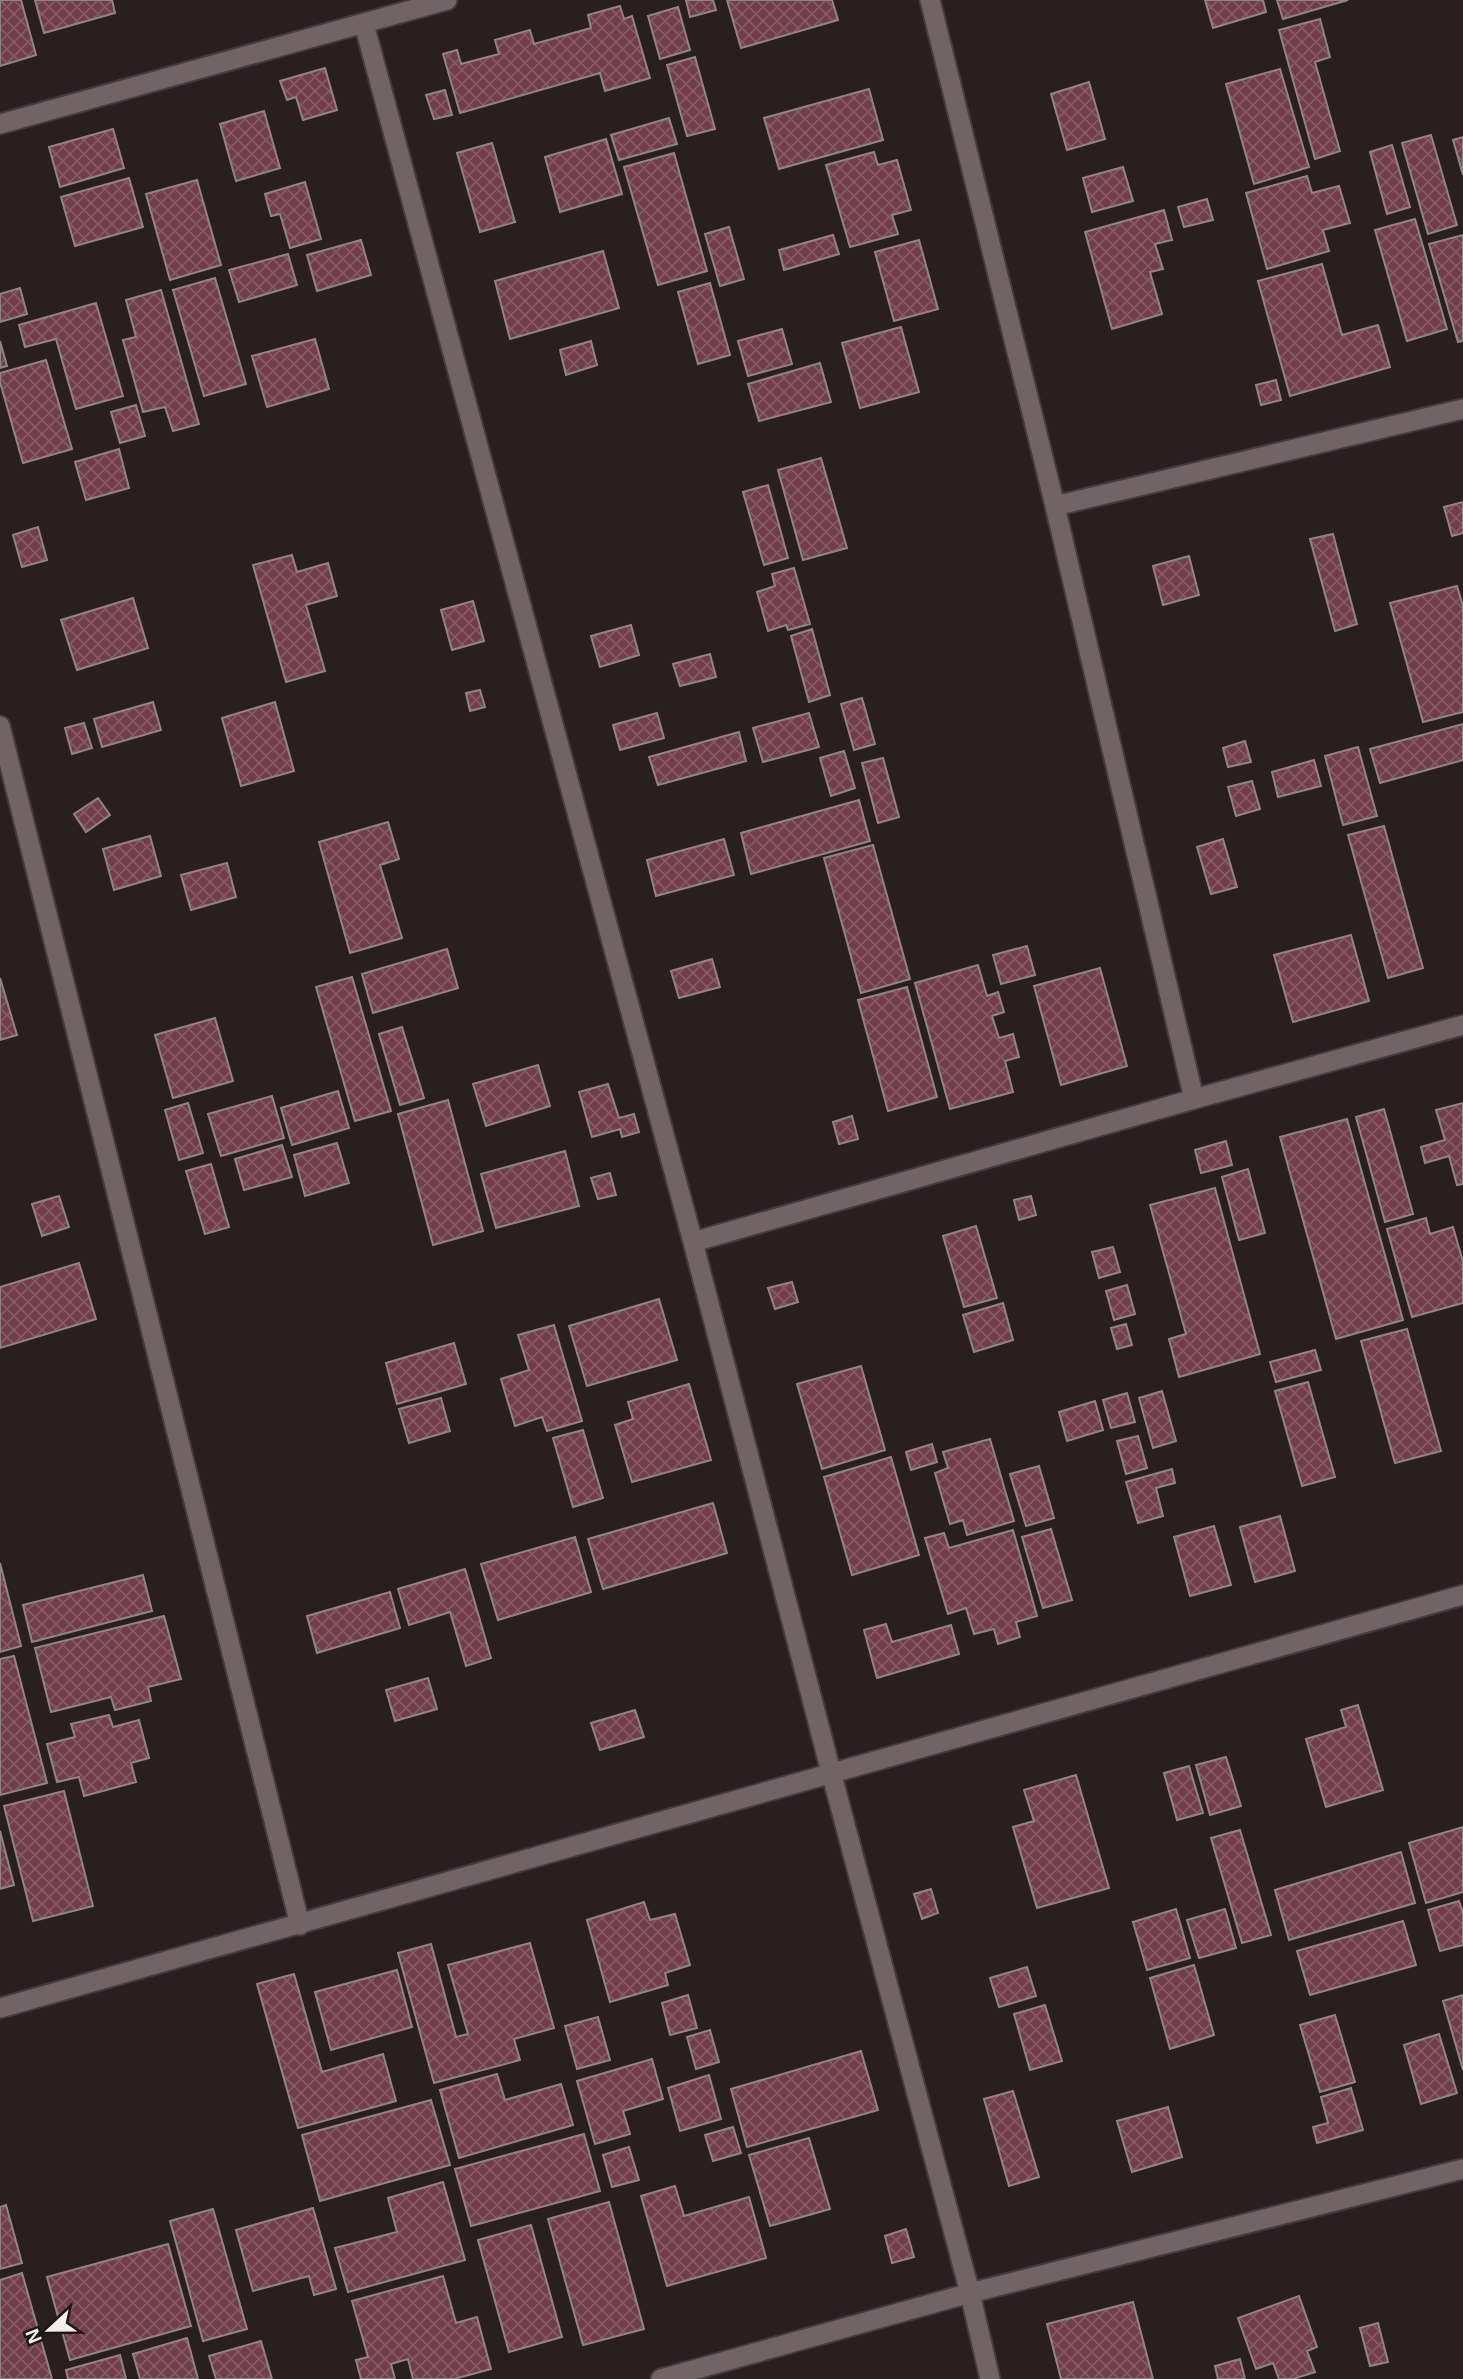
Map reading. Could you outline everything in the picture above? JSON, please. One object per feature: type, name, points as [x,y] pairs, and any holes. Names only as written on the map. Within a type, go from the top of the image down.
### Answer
[{"type":"street","points":[[0,124],[447,0]]},
{"type":"street","points":[[930,0],[1055,506],[1194,1098]]},
{"type":"street","points":[[364,24],[693,1242],[970,2293],[990,2379]]},
{"type":"street","points":[[1055,506],[1463,409]]},
{"type":"street","points":[[0,726],[300,1925]]},
{"type":"street","points":[[693,1242],[1194,1098],[1463,1025]]},
{"type":"street","points":[[0,2008],[1463,1595]]},
{"type":"street","points":[[661,2379],[970,2293],[1463,2169]]},
{"type":"building","points":[[0,0],[21,0],[36,55],[0,66]]},
{"type":"building","points":[[35,0],[112,0],[115,13],[44,33]]},
{"type":"building","points":[[686,0],[713,0],[716,10],[690,17]]},
{"type":"building","points":[[727,0],[832,0],[838,20],[741,48]]},
{"type":"building","points":[[1205,0],[1263,0],[1266,12],[1213,28]]},
{"type":"building","points":[[1277,0],[1348,0],[1283,19]]},
{"type":"building","points":[[620,6],[624,19],[632,16],[650,78],[605,91],[600,73],[460,113],[443,54],[457,50],[461,64],[499,54],[495,40],[530,30],[534,44],[591,28],[588,15]]},
{"type":"building","points":[[678,7],[690,50],[660,59],[648,16]]},
{"type":"building","points":[[1320,19],[1330,57],[1315,62],[1340,151],[1315,159],[1279,30]]},
{"type":"building","points":[[695,57],[715,129],[687,136],[667,65]]},
{"type":"building","points":[[325,68],[337,110],[303,120],[296,97],[287,100],[280,81]]},
{"type":"building","points":[[1280,69],[1309,167],[1254,184],[1226,84]]},
{"type":"building","points":[[1089,82],[1105,139],[1067,150],[1051,94]]},
{"type":"building","points":[[869,89],[883,140],[779,169],[764,118]]},
{"type":"building","points":[[445,90],[452,115],[434,119],[426,95]]},
{"type":"building","points":[[264,111],[280,168],[236,181],[220,124]]},
{"type":"building","points":[[669,118],[677,144],[619,160],[611,135]]},
{"type":"building","points":[[113,129],[124,168],[60,187],[49,147]]},
{"type":"building","points":[[1431,135],[1457,225],[1428,234],[1402,143]]},
{"type":"building","points":[[1463,137],[1463,175],[1453,140]]},
{"type":"building","points":[[606,139],[622,194],[560,212],[545,157]]},
{"type":"building","points":[[492,143],[515,222],[480,232],[457,153]]},
{"type":"building","points":[[1392,145],[1410,207],[1387,214],[1370,152]]},
{"type":"building","points":[[874,152],[878,165],[897,160],[911,210],[892,215],[898,234],[850,247],[826,165]]},
{"type":"building","points":[[674,153],[707,271],[658,285],[624,167]]},
{"type":"building","points":[[1123,167],[1133,201],[1092,212],[1083,178]]},
{"type":"building","points":[[1307,176],[1312,193],[1339,186],[1350,223],[1323,230],[1329,251],[1267,269],[1246,193]]},
{"type":"building","points":[[129,178],[143,227],[75,246],[61,197]]},
{"type":"building","points":[[197,180],[221,265],[170,280],[146,194]]},
{"type":"building","points":[[305,182],[321,239],[290,248],[280,214],[271,216],[265,194]]},
{"type":"building","points":[[1207,199],[1213,220],[1184,227],[1178,207]]},
{"type":"building","points":[[1164,210],[1172,240],[1155,244],[1163,269],[1150,272],[1162,314],[1112,329],[1085,232]]},
{"type":"building","points":[[1415,219],[1447,329],[1407,341],[1375,230]]},
{"type":"building","points":[[729,227],[744,279],[720,286],[705,234]]},
{"type":"building","points":[[833,235],[839,254],[784,270],[779,250]]},
{"type":"building","points":[[1463,235],[1463,341],[1458,342],[1429,244]]},
{"type":"building","points":[[361,240],[371,275],[317,291],[307,255]]},
{"type":"building","points":[[919,240],[938,309],[894,321],[875,252]]},
{"type":"building","points":[[603,251],[619,308],[510,339],[495,281]]},
{"type":"building","points":[[288,254],[297,285],[239,302],[229,270]]},
{"type":"building","points":[[1322,264],[1342,335],[1378,325],[1390,367],[1290,396],[1258,281]]},
{"type":"building","points":[[215,278],[246,384],[204,396],[173,290]]},
{"type":"building","points":[[710,283],[730,355],[698,364],[678,292]]},
{"type":"building","points":[[20,288],[27,314],[0,322],[0,294]]},
{"type":"building","points":[[161,290],[199,424],[173,431],[165,407],[143,412],[123,340],[136,337],[126,300]]},
{"type":"building","points":[[96,303],[123,396],[76,409],[56,339],[25,347],[19,325]]},
{"type":"building","points":[[901,327],[919,392],[860,408],[842,343]]},
{"type":"building","points":[[782,329],[792,364],[748,376],[738,341]]},
{"type":"building","points":[[315,339],[329,389],[267,407],[252,356]]},
{"type":"building","points":[[0,341],[7,366],[0,368]]},
{"type":"building","points":[[591,341],[597,365],[566,375],[560,350]]},
{"type":"building","points":[[46,360],[72,449],[23,463],[0,382],[0,373]]},
{"type":"building","points":[[820,363],[831,402],[759,421],[748,384]]},
{"type":"building","points":[[1276,380],[1281,400],[1261,405],[1256,385]]},
{"type":"building","points":[[136,405],[145,436],[120,443],[111,412]]},
{"type":"building","points":[[119,449],[129,488],[86,500],[75,462]]},
{"type":"building","points":[[821,458],[847,548],[803,560],[778,470]]},
{"type":"building","points":[[768,485],[788,558],[764,565],[743,492]]},
{"type":"building","points":[[1463,502],[1463,533],[1452,536],[1444,507]]},
{"type":"building","points":[[38,527],[47,560],[22,567],[13,535]]},
{"type":"building","points":[[1333,534],[1357,624],[1335,631],[1310,539]]},
{"type":"building","points":[[292,555],[297,572],[328,563],[337,596],[306,605],[325,671],[286,682],[253,565]]},
{"type":"building","points":[[1189,556],[1199,595],[1163,605],[1153,566]]},
{"type":"building","points":[[794,568],[810,624],[788,630],[786,625],[768,631],[757,592],[775,586],[772,574]]},
{"type":"building","points":[[1457,586],[1463,606],[1463,712],[1423,722],[1390,603]]},
{"type":"building","points":[[133,598],[148,648],[77,670],[61,620]]},
{"type":"building","points":[[473,601],[484,641],[452,650],[441,610]]},
{"type":"building","points":[[631,625],[639,655],[600,667],[591,636]]},
{"type":"building","points":[[812,629],[830,695],[809,702],[791,636]]},
{"type":"building","points":[[710,654],[716,677],[680,686],[673,664]]},
{"type":"building","points":[[480,690],[485,707],[470,711],[466,693]]},
{"type":"building","points":[[862,698],[875,744],[854,750],[841,704]]},
{"type":"building","points":[[153,702],[161,730],[102,747],[94,719]]},
{"type":"building","points":[[275,702],[294,771],[241,786],[222,718]]},
{"type":"building","points":[[657,713],[664,738],[620,750],[613,725]]},
{"type":"building","points":[[809,713],[819,747],[763,762],[753,728]]},
{"type":"building","points":[[84,723],[92,748],[72,754],[65,728]]},
{"type":"building","points":[[1463,724],[1463,760],[1380,783],[1370,749]]},
{"type":"building","points":[[739,732],[746,761],[658,785],[649,757]]},
{"type":"building","points":[[1245,741],[1251,762],[1228,767],[1223,748]]},
{"type":"building","points":[[1358,747],[1377,816],[1343,825],[1325,756]]},
{"type":"building","points":[[844,751],[855,788],[831,796],[820,758]]},
{"type":"building","points":[[883,758],[899,817],[878,823],[862,763]]},
{"type":"building","points":[[1314,760],[1321,786],[1278,797],[1272,772]]},
{"type":"building","points":[[1252,781],[1260,809],[1236,816],[1228,787]]},
{"type":"building","points":[[98,798],[110,815],[86,832],[74,814]]},
{"type":"building","points":[[859,800],[870,841],[751,874],[741,833]]},
{"type":"building","points":[[388,822],[399,859],[380,865],[402,938],[350,953],[319,842]]},
{"type":"building","points":[[1384,826],[1423,968],[1388,978],[1348,835]]},
{"type":"building","points":[[150,836],[161,876],[114,890],[103,849]]},
{"type":"building","points":[[724,839],[734,875],[656,896],[647,860]]},
{"type":"building","points":[[1223,839],[1237,887],[1211,894],[1197,847]]},
{"type":"building","points":[[873,845],[910,979],[861,993],[824,858]]},
{"type":"building","points":[[227,863],[236,897],[191,910],[181,875]]},
{"type":"building","points":[[1351,935],[1369,1001],[1293,1022],[1274,955]]},
{"type":"building","points":[[1027,946],[1035,975],[1001,984],[993,955]]},
{"type":"building","points":[[447,949],[458,988],[373,1013],[362,974]]},
{"type":"building","points":[[712,959],[720,987],[679,998],[671,971]]},
{"type":"building","points":[[978,965],[987,996],[998,992],[1004,1012],[992,1016],[999,1038],[1013,1034],[1019,1057],[1005,1061],[1013,1092],[950,1109],[915,983]]},
{"type":"building","points":[[1100,968],[1127,1066],[1061,1085],[1034,986]]},
{"type":"building","points":[[352,977],[391,1111],[355,1121],[316,987]]},
{"type":"building","points":[[0,978],[17,1035],[0,1040]]},
{"type":"building","points":[[907,987],[937,1097],[888,1111],[858,1000]]},
{"type":"building","points":[[215,1018],[233,1081],[173,1098],[155,1035]]},
{"type":"building","points":[[402,1027],[424,1098],[400,1105],[379,1034]]},
{"type":"building","points":[[538,1065],[550,1106],[486,1126],[473,1084]]},
{"type":"building","points":[[608,1084],[619,1118],[634,1114],[639,1132],[622,1137],[620,1129],[592,1137],[579,1092]]},
{"type":"building","points":[[338,1091],[349,1128],[292,1145],[281,1108]]},
{"type":"building","points":[[272,1096],[284,1138],[221,1156],[208,1114]]},
{"type":"building","points":[[448,1100],[483,1231],[433,1245],[398,1114]]},
{"type":"building","points":[[188,1103],[203,1153],[179,1160],[165,1110]]},
{"type":"building","points":[[1463,1103],[1463,1184],[1457,1185],[1449,1156],[1425,1163],[1421,1147],[1445,1140],[1436,1110]]},
{"type":"building","points":[[1384,1109],[1413,1214],[1385,1222],[1356,1117]]},
{"type":"building","points":[[852,1116],[858,1139],[839,1144],[833,1122]]},
{"type":"building","points":[[1347,1119],[1403,1320],[1336,1339],[1280,1137]]},
{"type":"building","points":[[1226,1141],[1232,1165],[1201,1173],[1195,1150]]},
{"type":"building","points":[[337,1143],[349,1183],[305,1196],[294,1155]]},
{"type":"building","points":[[282,1145],[292,1177],[244,1190],[235,1159]]},
{"type":"building","points":[[565,1151],[579,1206],[496,1228],[481,1174]]},
{"type":"building","points":[[211,1164],[229,1227],[205,1234],[186,1171]]},
{"type":"building","points":[[1248,1169],[1265,1233],[1239,1240],[1222,1177]]},
{"type":"building","points":[[610,1173],[616,1195],[598,1199],[591,1178]]},
{"type":"building","points":[[1215,1188],[1260,1354],[1179,1377],[1169,1339],[1186,1334],[1150,1205]]},
{"type":"building","points":[[59,1196],[69,1227],[42,1236],[32,1204]]},
{"type":"building","points":[[1031,1196],[1036,1215],[1019,1220],[1014,1200]]},
{"type":"building","points":[[1426,1218],[1430,1234],[1453,1227],[1463,1262],[1463,1303],[1412,1317],[1387,1229]]},
{"type":"building","points":[[976,1226],[997,1298],[964,1307],[943,1236]]},
{"type":"building","points":[[1113,1247],[1120,1272],[1099,1278],[1092,1252]]},
{"type":"building","points":[[79,1263],[96,1319],[0,1348],[0,1287]]},
{"type":"building","points":[[792,1282],[798,1302],[775,1309],[768,1288]]},
{"type":"building","points":[[1127,1285],[1135,1314],[1114,1320],[1106,1291]]},
{"type":"building","points":[[659,1299],[677,1360],[587,1386],[569,1326]]},
{"type":"building","points":[[1003,1303],[1013,1340],[974,1352],[963,1315]]},
{"type":"building","points":[[1126,1324],[1132,1345],[1117,1349],[1111,1328]]},
{"type":"building","points":[[554,1325],[582,1421],[547,1431],[542,1417],[515,1426],[501,1379],[529,1370],[518,1335]]},
{"type":"building","points":[[1407,1329],[1441,1451],[1395,1463],[1361,1341]]},
{"type":"building","points":[[454,1343],[466,1384],[397,1404],[386,1363]]},
{"type":"building","points":[[1315,1350],[1321,1370],[1276,1382],[1270,1362]]},
{"type":"building","points":[[861,1366],[885,1450],[822,1469],[797,1384]]},
{"type":"building","points":[[1308,1382],[1335,1477],[1302,1486],[1275,1391]]},
{"type":"building","points":[[689,1384],[711,1460],[632,1482],[615,1425],[633,1419],[628,1402]]},
{"type":"building","points":[[1162,1391],[1176,1441],[1153,1448],[1139,1398]]},
{"type":"building","points":[[1127,1393],[1135,1422],[1111,1428],[1103,1400]]},
{"type":"building","points":[[441,1398],[450,1431],[409,1443],[399,1409]]},
{"type":"building","points":[[1095,1401],[1103,1430],[1067,1441],[1059,1412]]},
{"type":"building","points":[[583,1430],[603,1498],[573,1507],[553,1438]]},
{"type":"building","points":[[1138,1436],[1147,1468],[1126,1474],[1117,1441]]},
{"type":"building","points":[[990,1439],[1014,1521],[967,1535],[963,1520],[950,1524],[935,1473],[948,1468],[943,1452]]},
{"type":"building","points":[[932,1444],[937,1462],[911,1470],[906,1452]]},
{"type":"building","points":[[891,1457],[919,1555],[852,1575],[824,1477]]},
{"type":"building","points":[[1039,1466],[1054,1518],[1026,1526],[1010,1474]]},
{"type":"building","points":[[1172,1469],[1175,1483],[1156,1488],[1163,1516],[1138,1523],[1126,1482]]},
{"type":"building","points":[[713,1503],[727,1553],[603,1589],[588,1539]]},
{"type":"building","points":[[1280,1516],[1295,1571],[1255,1582],[1240,1527]]},
{"type":"building","points":[[1214,1526],[1231,1585],[1190,1596],[1174,1537]]},
{"type":"building","points":[[1051,1529],[1072,1600],[1043,1608],[1022,1537]]},
{"type":"building","points":[[1013,1530],[1037,1616],[1016,1622],[1020,1637],[998,1644],[994,1629],[974,1634],[966,1608],[948,1614],[925,1538],[944,1533],[949,1548]]},
{"type":"building","points":[[575,1537],[591,1592],[498,1620],[481,1564]]},
{"type":"building","points":[[0,1563],[21,1646],[0,1652]]},
{"type":"building","points":[[465,1569],[491,1658],[466,1666],[450,1612],[409,1625],[398,1589]]},
{"type":"building","points":[[143,1575],[152,1611],[32,1642],[23,1605]]},
{"type":"building","points":[[390,1592],[400,1628],[317,1653],[307,1616]]},
{"type":"building","points":[[164,1616],[181,1679],[148,1687],[151,1701],[115,1710],[111,1697],[51,1712],[35,1648]]},
{"type":"building","points":[[886,1624],[892,1642],[951,1625],[959,1654],[877,1678],[864,1630]]},
{"type":"building","points":[[14,1656],[47,1783],[0,1795],[0,1659]]},
{"type":"building","points":[[428,1678],[437,1709],[395,1721],[386,1690]]},
{"type":"building","points":[[1358,1705],[1383,1790],[1326,1807],[1306,1739],[1346,1727],[1341,1710]]},
{"type":"building","points":[[635,1710],[644,1737],[600,1750],[591,1723]]},
{"type":"building","points":[[109,1715],[113,1727],[139,1720],[149,1758],[131,1763],[136,1782],[84,1796],[79,1777],[57,1782],[47,1744],[75,1737],[71,1724]]},
{"type":"building","points":[[1226,1757],[1241,1806],[1210,1815],[1196,1765]]},
{"type":"building","points":[[1189,1766],[1203,1813],[1177,1820],[1164,1773]]},
{"type":"building","points":[[1076,1775],[1109,1888],[1037,1908],[1013,1827],[1034,1821],[1024,1790]]},
{"type":"building","points":[[64,1791],[93,1906],[33,1921],[4,1806]]},
{"type":"building","points":[[1463,1827],[1463,1892],[1426,1903],[1409,1843]]},
{"type":"building","points":[[1240,1830],[1271,1935],[1242,1943],[1211,1838]]},
{"type":"building","points":[[0,1831],[14,1885],[0,1889]]},
{"type":"building","points":[[1401,1852],[1415,1903],[1289,1940],[1275,1890]]},
{"type":"building","points":[[931,1889],[938,1913],[922,1919],[914,1894]]},
{"type":"building","points":[[1459,1901],[1463,1913],[1463,1945],[1440,1951],[1428,1910]]},
{"type":"building","points":[[644,1902],[650,1920],[675,1914],[690,1965],[665,1973],[668,1985],[610,2002],[587,1920]]},
{"type":"building","points":[[1176,1909],[1190,1958],[1147,1970],[1133,1922]]},
{"type":"building","points":[[1225,1909],[1236,1948],[1199,1958],[1187,1920]]},
{"type":"building","points":[[1403,1921],[1416,1965],[1310,1995],[1297,1951]]},
{"type":"building","points":[[530,1943],[554,2028],[514,2039],[520,2060],[434,2083],[398,1953],[431,1944],[456,2037],[468,2034],[448,1965]]},
{"type":"building","points":[[1194,1965],[1214,2035],[1170,2049],[1150,1978]]},
{"type":"building","points":[[1027,1967],[1036,1996],[999,2007],[990,1978]]},
{"type":"building","points":[[397,1970],[412,2027],[331,2050],[315,1992]]},
{"type":"building","points":[[294,1974],[322,2072],[383,2054],[396,2101],[298,2128],[257,1984]]},
{"type":"building","points":[[688,1995],[697,2028],[670,2035],[662,2003]]},
{"type":"building","points":[[1463,1995],[1463,2070],[1443,2001]]},
{"type":"building","points":[[1045,2005],[1062,2061],[1030,2070],[1014,2014]]},
{"type":"building","points":[[1335,2015],[1355,2082],[1320,2092],[1300,2025]]},
{"type":"building","points":[[598,2017],[610,2060],[577,2069],[565,2026]]},
{"type":"building","points":[[710,2030],[719,2062],[696,2069],[687,2037]]},
{"type":"building","points":[[1439,2034],[1457,2093],[1421,2104],[1404,2045]]},
{"type":"building","points":[[861,2051],[878,2110],[747,2147],[731,2089]]},
{"type":"building","points":[[652,2059],[663,2099],[623,2111],[630,2134],[595,2144],[577,2081]]},
{"type":"building","points":[[497,2074],[505,2100],[561,2084],[573,2125],[459,2158],[440,2090]]},
{"type":"building","points":[[709,2075],[721,2119],[680,2131],[668,2088]]},
{"type":"building","points":[[1351,2088],[1363,2130],[1317,2143],[1313,2127],[1328,2123],[1321,2097]]},
{"type":"building","points":[[1013,2091],[1039,2177],[1009,2186],[984,2099]]},
{"type":"building","points":[[431,2100],[450,2165],[320,2201],[302,2135]]},
{"type":"building","points":[[1168,2107],[1182,2157],[1132,2172],[1117,2121]]},
{"type":"building","points":[[733,2127],[741,2153],[713,2161],[705,2135]]},
{"type":"building","points":[[584,2134],[600,2191],[471,2226],[455,2169]]},
{"type":"building","points":[[809,2138],[830,2209],[770,2226],[749,2155]]},
{"type":"building","points":[[629,2147],[639,2180],[612,2187],[603,2155]]},
{"type":"building","points":[[443,2182],[465,2260],[348,2292],[335,2248],[397,2232],[388,2198]]},
{"type":"building","points":[[675,2186],[684,2216],[749,2197],[766,2258],[667,2286],[641,2196]]},
{"type":"building","points":[[609,2202],[644,2329],[583,2345],[548,2219]]},
{"type":"building","points":[[6,2205],[22,2263],[0,2269],[0,2207]]},
{"type":"building","points":[[313,2208],[336,2289],[314,2295],[309,2276],[253,2291],[236,2230]]},
{"type":"building","points":[[213,2209],[247,2329],[203,2341],[170,2221]]},
{"type":"building","points":[[531,2225],[562,2337],[509,2352],[478,2240]]},
{"type":"building","points":[[906,2229],[914,2257],[892,2263],[885,2236]]},
{"type":"building","points":[[168,2244],[191,2326],[70,2360],[47,2277]]},
{"type":"building","points":[[22,2273],[52,2379],[0,2379],[0,2280]]},
{"type":"building","points":[[443,2276],[456,2323],[477,2317],[491,2369],[454,2379],[413,2379],[408,2359],[391,2364],[395,2379],[361,2379],[356,2360],[368,2357],[352,2301]]},
{"type":"building","points":[[1299,2296],[1317,2347],[1307,2351],[1315,2372],[1293,2379],[1279,2379],[1273,2363],[1256,2369],[1238,2318]]},
{"type":"building","points":[[1133,2302],[1153,2379],[1061,2379],[1047,2324]]},
{"type":"building","points":[[1378,2323],[1388,2362],[1370,2366],[1360,2328]]},
{"type":"building","points":[[187,2338],[198,2379],[140,2379],[133,2354]]},
{"type":"building","points":[[261,2341],[272,2379],[216,2379],[209,2356]]},
{"type":"building","points":[[120,2355],[126,2379],[68,2379],[66,2370]]},
{"type":"building","points":[[1240,2359],[1245,2379],[1218,2379],[1215,2366]]}]
